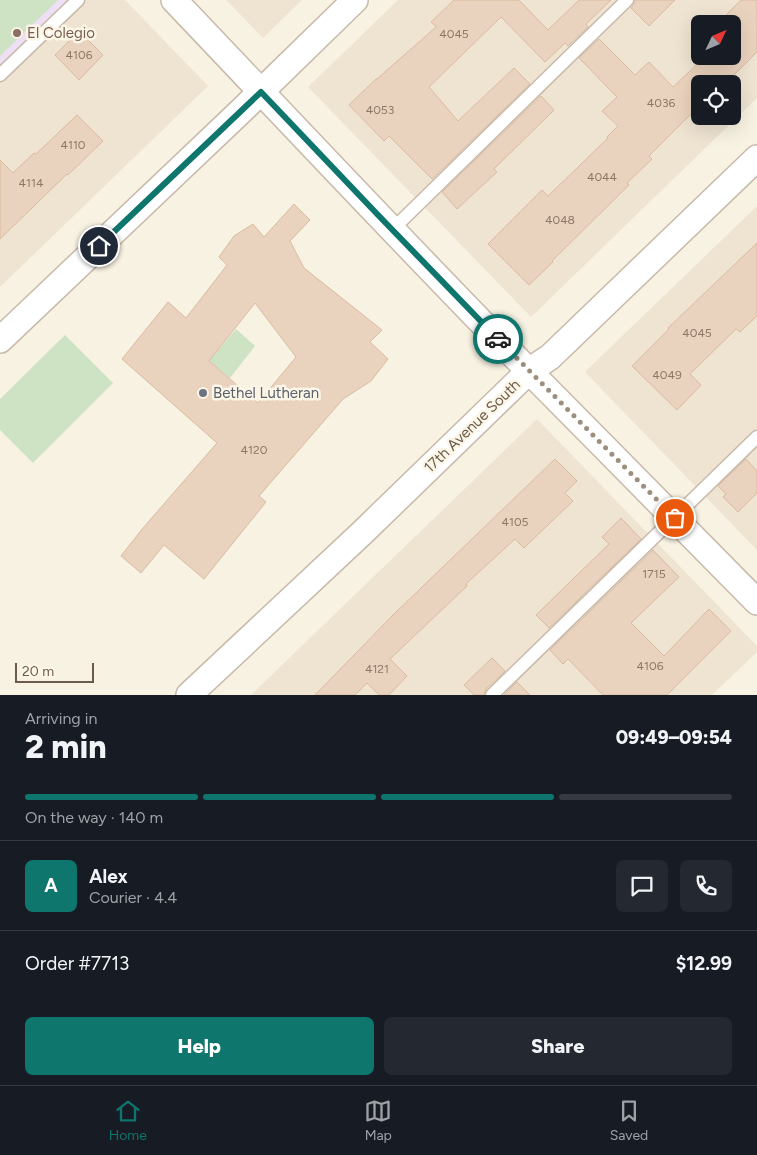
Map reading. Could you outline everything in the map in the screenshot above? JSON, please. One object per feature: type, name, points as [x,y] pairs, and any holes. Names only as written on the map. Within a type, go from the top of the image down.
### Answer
[{"type":"street","points":[[174,0],[392,230],[757,602]]},
{"type":"street","points":[[0,340],[356,0]]},
{"type":"street","name":"17th Avenue South","points":[[189,695],[362,533],[529,371],[550,357],[757,158]]},
{"type":"lane","points":[[0,75],[78,0]]},
{"type":"lane","points":[[392,230],[627,0]]},
{"type":"lane","points":[[492,695],[757,437]]},
{"type":"shaded area","name":"El Colegio","points":[[0,0],[67,0],[0,65]]},
{"type":"shaded area","points":[[67,0],[125,0],[208,86],[0,287],[0,65]]},
{"type":"shaded area","points":[[226,0],[302,0],[263,38]]},
{"type":"shaded area","points":[[398,0],[757,0],[757,98],[741,114],[741,75],[691,75],[691,125],[729,125],[531,317],[308,87]]},
{"type":"shaded area","points":[[757,206],[757,550],[585,372]]},
{"type":"shaded area","points":[[537,419],[757,646],[757,652],[712,695],[251,695]]},
{"type":"green space","name":"El Colegio","points":[[0,0],[58,0],[0,56]]},
{"type":"green space","points":[[236,329],[255,346],[230,378],[209,361]]},
{"type":"green space","points":[[65,335],[113,383],[33,463],[0,430],[0,399]]},
{"type":"building","points":[[454,0],[519,0],[548,30],[579,0],[611,0],[586,24],[588,27],[568,46],[565,43],[545,62],[501,17],[429,87],[458,121],[514,68],[530,84],[432,179],[389,136],[384,141],[349,105],[436,27],[431,22]]},
{"type":"building","points":[[635,0],[675,0],[649,26],[631,8]]},
{"type":"building","points":[[741,0],[757,0],[757,52],[734,75],[691,75],[691,114],[649,156],[652,159],[627,183],[629,185],[529,285],[488,244],[542,190],[548,196],[618,126],[602,111],[617,97],[579,58],[599,39],[635,75],[649,62],[673,87],[696,65],[741,65],[741,15],[726,15]]},
{"type":"building","points":[[79,31],[103,55],[79,80],[55,55]]},
{"type":"building","points":[[541,96],[554,110],[494,169],[497,172],[457,209],[442,192]]},
{"type":"building","points":[[77,115],[103,141],[0,239],[0,160],[13,173]]},
{"type":"building","name":"Bethel Lutheran","points":[[294,204],[310,220],[290,241],[304,268],[382,330],[370,342],[388,359],[371,381],[343,399],[259,496],[266,502],[204,579],[164,545],[141,573],[121,556],[217,443],[122,359],[168,302],[186,318],[227,265],[219,257],[234,236],[253,224],[264,237]],"holes":[[[255,303],[296,357],[258,403],[209,361]]]},
{"type":"building","points":[[757,243],[757,316],[740,332],[736,329],[690,374],[701,385],[677,410],[632,366],[668,328]]},
{"type":"building","points":[[555,459],[577,481],[565,493],[573,501],[524,548],[515,539],[390,659],[407,676],[389,695],[379,695],[367,683],[355,695],[315,695],[393,615]]},
{"type":"building","points":[[746,459],[757,471],[757,493],[738,512],[723,497],[726,494],[718,486]]},
{"type":"building","points":[[621,518],[641,539],[549,628],[536,615],[609,544],[602,537]]},
{"type":"building","points":[[653,550],[679,577],[631,623],[664,656],[709,609],[731,631],[667,695],[603,695],[568,659],[563,664],[550,650]]},
{"type":"building","points":[[492,658],[505,671],[486,689],[484,695],[474,695],[464,685]]},
{"type":"building","points":[[517,682],[530,695],[504,695]]},
{"type":"way so far","points":[[498,339],[675,518]]},
{"type":"place","name":"El Colegio","points":[[17,33]]},
{"type":"place","name":"Bethel Lutheran","points":[[203,393]]},
{"type":"route","points":[[99,246],[261,92],[498,339]]}]
